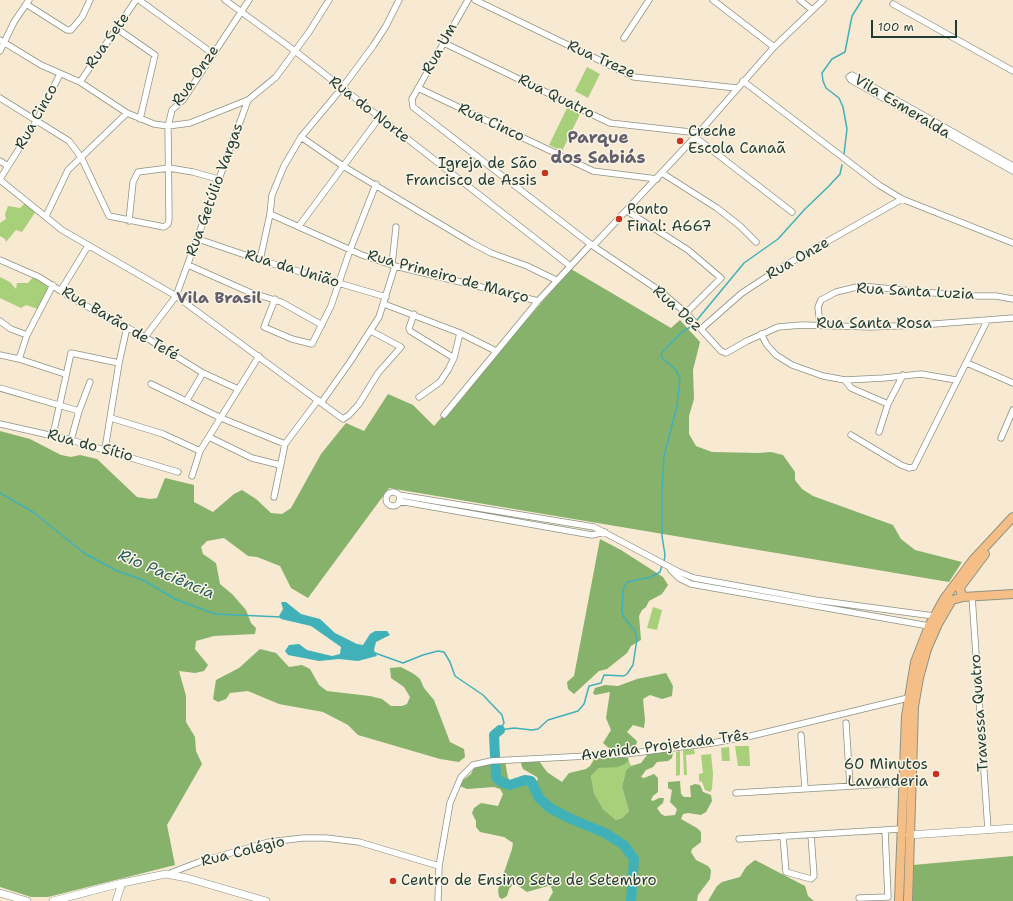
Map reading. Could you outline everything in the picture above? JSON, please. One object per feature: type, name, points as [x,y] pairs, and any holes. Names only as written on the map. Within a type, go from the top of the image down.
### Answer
[{"type":"main road","points":[[963,597],[960,590],[964,580],[1013,518]]},
{"type":"main road","points":[[899,901],[903,782],[908,698],[915,662],[934,616],[954,584],[1013,518]]},
{"type":"main road","points":[[908,901],[913,717],[919,678],[927,649],[948,605],[956,598],[1013,594]]},
{"type":"street","points":[[0,51],[2,41],[28,2],[67,30],[73,29],[90,0]]},
{"type":"street","points":[[138,0],[212,53]]},
{"type":"street","name":"Rua Sete","points":[[80,82],[116,28],[138,0]]},
{"type":"street","name":"Rua do Norte","points":[[225,0],[295,51],[569,265]]},
{"type":"street","name":"Rua Onze","points":[[129,220],[162,227],[166,226],[169,219],[168,126],[172,110],[183,100],[212,53],[249,0]]},
{"type":"street","name":"Rua Getúlio Vargas","points":[[145,337],[176,296],[248,100],[276,77],[329,0]]},
{"type":"street","points":[[260,260],[270,214],[272,195],[276,182],[301,137],[342,88],[386,26],[399,0]]},
{"type":"street","name":"Rua Um","points":[[412,99],[468,0]]},
{"type":"street","name":"Rua Treze","points":[[474,0],[634,77],[736,88]]},
{"type":"street","points":[[624,38],[649,0]]},
{"type":"street","points":[[713,0],[774,47]]},
{"type":"street","points":[[800,0],[812,10]]},
{"type":"street","points":[[444,415],[569,265],[592,245],[657,179],[697,135],[736,88],[774,47],[823,0]]},
{"type":"street","points":[[893,4],[1013,71]]},
{"type":"street","points":[[116,28],[155,55],[140,119]]},
{"type":"street","points":[[2,41],[41,65],[80,82],[127,113],[154,124],[168,126],[190,123],[248,100]]},
{"type":"street","name":"Rua Quatro","points":[[444,43],[610,123],[697,135]]},
{"type":"street","name":"Rua Cinco","points":[[0,180],[37,120],[60,74]]},
{"type":"street","name":"Vila Esmeralda","points":[[1013,166],[852,75],[850,76],[849,78],[851,80],[1013,171]]},
{"type":"street","points":[[743,81],[879,184],[902,199],[1013,243]]},
{"type":"street","name":"Rua Cinco","points":[[418,88],[593,171],[657,179]]},
{"type":"street","points":[[0,98],[69,141],[81,157],[109,216],[129,220],[133,182],[136,174],[141,171],[169,168],[193,172],[218,179]]},
{"type":"street","name":"Rua Dez","points":[[412,99],[413,107],[592,245],[660,291],[686,313],[721,351],[726,353],[761,334]]},
{"type":"street","points":[[46,216],[68,170],[127,113]]},
{"type":"street","points":[[299,226],[379,118]]},
{"type":"street","points":[[697,135],[792,212]]},
{"type":"street","points":[[301,137],[343,166],[376,184],[478,246],[556,280]]},
{"type":"street","points":[[0,162],[8,166]]},
{"type":"street","points":[[662,173],[717,208],[740,226],[756,242]]},
{"type":"street","points":[[0,180],[62,230],[176,296],[340,418],[345,418],[349,415],[378,373],[401,347],[371,331]]},
{"type":"street","points":[[275,299],[264,327],[309,345],[313,343],[322,326],[376,184]]},
{"type":"street","name":"Rua Onze","points":[[699,327],[742,293],[778,270],[902,199]]},
{"type":"street","points":[[627,210],[688,250],[721,278],[686,313]]},
{"type":"street","name":"Rua Primeiro de Março","points":[[270,214],[350,250],[394,265],[528,297],[538,301]]},
{"type":"street","points":[[274,497],[285,444],[319,402],[371,331],[384,304],[394,265],[396,227]]},
{"type":"street","name":"Rua da União","points":[[198,239],[260,260],[386,297]]},
{"type":"street","points":[[61,290],[88,246]]},
{"type":"street","name":"Rua Barão de Tefé","points":[[0,260],[23,269],[53,285],[145,337],[203,373],[238,390]]},
{"type":"street","points":[[188,265],[249,292],[275,299],[322,326]]},
{"type":"street","points":[[19,359],[27,335],[53,285]]},
{"type":"street","name":"Rua Santa Luzia","points":[[820,325],[818,308],[821,300],[836,292],[855,287],[966,296],[996,296],[1013,299]]},
{"type":"street","points":[[384,304],[414,314],[460,333],[496,351]]},
{"type":"street","points":[[414,314],[409,328],[410,331],[454,358]]},
{"type":"street","name":"Rua Santa Rosa","points":[[761,334],[778,327],[820,325],[871,327],[987,321],[1013,318]]},
{"type":"street","points":[[0,321],[10,329],[27,335]]},
{"type":"street","points":[[851,435],[901,465],[909,468],[914,467],[956,380],[967,363],[987,321]]},
{"type":"street","points":[[105,450],[119,363],[127,327]]},
{"type":"street","points":[[419,397],[440,382],[454,358],[460,333]]},
{"type":"street","points":[[761,334],[767,345],[776,355],[792,365],[823,376],[844,380],[922,374],[956,380]]},
{"type":"street","points":[[53,435],[65,374],[71,353],[119,363]]},
{"type":"street","points":[[0,355],[19,359],[65,374]]},
{"type":"street","points":[[192,476],[200,451],[258,356]]},
{"type":"street","points":[[967,363],[1013,383]]},
{"type":"street","points":[[187,400],[203,373]]},
{"type":"street","points":[[879,432],[888,404],[903,375]]},
{"type":"street","points":[[844,380],[851,388],[888,404]]},
{"type":"street","points":[[72,440],[79,411],[90,382]]},
{"type":"street","points":[[151,384],[187,400],[221,418],[285,444]]},
{"type":"street","points":[[0,388],[79,411]]},
{"type":"street","points":[[1001,438],[1013,410]]},
{"type":"street","points":[[111,418],[163,434],[200,451]]},
{"type":"street","name":"Rua do Sítio","points":[[0,424],[72,440],[178,472]]},
{"type":"street","points":[[209,437],[252,458],[280,465]]},
{"type":"street","points":[[605,532],[592,535],[399,498],[581,524],[605,532],[669,567],[694,578],[753,592],[876,612],[929,626]]},
{"type":"street","name":"Travessa Quatro","points":[[972,596],[988,830]]},
{"type":"street","points":[[876,612],[934,616]]},
{"type":"street","name":"Avenida Projetada Três","points":[[438,901],[438,866],[452,794],[461,777],[473,765],[500,760],[626,754],[712,743],[751,736],[908,698]]},
{"type":"street","points":[[846,723],[850,786]]},
{"type":"street","points":[[801,735],[805,788]]},
{"type":"street","points":[[736,793],[903,782]]},
{"type":"street","points":[[909,835],[1013,828]]},
{"type":"street","points":[[739,839],[901,829]]},
{"type":"street","points":[[859,898],[888,897],[885,830]]},
{"type":"street","points":[[782,836],[786,872],[811,879],[814,876],[811,835]]},
{"type":"street","name":"Rua Colégio","points":[[166,874],[199,862],[269,842],[303,838],[326,838],[359,842],[438,866]]},
{"type":"street","points":[[53,901],[122,883],[166,874],[187,878],[266,901]]},
{"type":"street","points":[[116,901],[122,883]]},
{"type":"street","points":[[0,893],[27,901]]},
{"type":"green space","points":[[587,67],[600,74],[588,98],[575,91]]},
{"type":"green space","points":[[568,106],[581,112],[562,151],[549,145]]},
{"type":"green space","points":[[26,202],[36,211],[22,232],[16,230],[6,242],[5,239],[0,236],[0,223],[6,219],[5,214],[8,206],[20,208]]},
{"type":"green space","points":[[571,269],[671,328],[680,320],[700,342],[693,370],[694,399],[689,416],[689,434],[696,446],[712,452],[771,452],[783,455],[795,472],[795,480],[802,489],[813,496],[893,525],[901,539],[915,550],[962,562],[949,582],[389,488],[308,598],[291,588],[280,566],[257,557],[248,556],[224,538],[207,541],[201,547],[203,554],[216,563],[220,584],[232,594],[246,610],[251,623],[256,628],[255,634],[214,636],[196,641],[195,649],[208,665],[204,671],[195,673],[179,671],[186,696],[186,722],[195,737],[196,751],[202,764],[167,825],[175,865],[48,897],[31,897],[0,887],[0,431],[30,439],[61,455],[71,457],[80,455],[97,459],[137,497],[150,499],[157,498],[165,478],[194,485],[194,502],[213,512],[234,494],[242,490],[256,499],[271,513],[282,514],[291,508],[321,454],[346,423],[364,431],[388,394],[413,405],[434,426]]},
{"type":"green space","points":[[35,275],[50,285],[38,309],[26,305],[21,308],[0,298],[0,277],[10,282],[16,289],[17,283],[28,283]]},
{"type":"green space","points":[[600,539],[621,550],[663,577],[668,585],[662,594],[649,601],[639,616],[641,640],[631,646],[627,653],[607,669],[599,671],[574,694],[568,689],[567,682],[574,676]]},
{"type":"green space","points":[[653,607],[662,610],[657,630],[647,628]]},
{"type":"green space","points":[[260,649],[276,653],[289,667],[302,665],[310,669],[319,685],[327,691],[370,696],[382,699],[391,706],[402,706],[407,704],[410,697],[404,687],[391,678],[390,668],[401,667],[420,679],[424,688],[434,700],[450,742],[464,749],[465,757],[459,762],[440,759],[358,735],[348,725],[323,712],[279,704],[248,691],[230,693],[226,699],[218,702],[213,699],[216,680],[239,668]]},
{"type":"green space","points":[[666,673],[673,686],[672,696],[662,699],[650,695],[643,699],[645,720],[644,728],[633,725],[627,732],[637,741],[636,746],[629,755],[623,753],[619,748],[610,749],[603,743],[611,730],[606,718],[610,692],[595,695],[593,693],[595,688],[605,685],[618,686],[637,679]]},
{"type":"green space","points":[[735,746],[749,746],[750,766],[738,766]]},
{"type":"green space","points":[[729,747],[730,761],[722,761],[721,748]]},
{"type":"green space","points":[[694,749],[695,754],[686,755],[687,775],[684,775],[683,750]]},
{"type":"green space","points":[[650,751],[673,751],[672,758],[668,761],[657,762],[653,767],[646,770],[641,777],[644,778],[654,774],[658,778],[658,792],[651,800],[653,801],[659,798],[664,798],[663,803],[657,808],[661,814],[665,816],[675,815],[677,809],[670,802],[672,790],[668,788],[668,782],[680,781],[681,794],[684,797],[691,797],[690,786],[695,784],[700,785],[703,792],[711,795],[712,801],[706,812],[701,815],[688,813],[683,814],[681,819],[701,832],[701,842],[692,849],[691,852],[696,860],[708,866],[711,870],[710,879],[698,895],[697,901],[548,901],[553,892],[551,887],[548,886],[527,892],[514,883],[509,889],[507,896],[502,899],[499,897],[498,890],[513,843],[504,837],[480,832],[476,827],[476,821],[472,813],[474,808],[481,803],[498,806],[503,794],[500,789],[494,787],[467,789],[460,786],[462,781],[471,774],[477,765],[505,761],[508,778],[511,782],[532,782],[538,780],[537,777],[523,769],[521,764],[523,760],[539,761],[547,772],[562,782],[569,773],[586,769],[590,766],[598,753],[628,758],[629,761],[625,764],[618,767],[599,768],[591,776],[594,793],[603,809],[616,820],[622,818],[629,811],[622,787],[626,770],[631,766],[641,763]]},
{"type":"green space","points":[[680,751],[680,775],[676,776],[676,752]]},
{"type":"green space","points":[[711,754],[713,773],[712,789],[710,792],[705,790],[702,782],[699,781],[699,774],[703,773],[701,755]]},
{"type":"green space","points":[[629,761],[631,766],[626,770],[622,787],[629,811],[622,818],[616,820],[603,809],[594,793],[591,776],[599,768],[625,764]]},
{"type":"green space","points":[[1013,856],[1013,901],[912,901],[913,865]]},
{"type":"green space","points":[[755,860],[805,886],[808,896],[814,901],[708,901],[717,886],[722,882],[740,877],[746,867]]},
{"type":"water","points":[[281,602],[286,602],[301,614],[320,619],[335,633],[357,644],[363,645],[370,634],[375,631],[387,631],[390,635],[376,642],[374,650],[377,656],[358,661],[339,659],[319,661],[288,655],[285,651],[289,645],[299,644],[307,650],[332,656],[340,654],[341,647],[311,626],[281,619],[279,616],[283,609]]},
{"type":"waterway","points":[[844,154],[847,129],[843,107],[839,98],[826,88],[822,73],[832,59],[845,52],[852,16],[862,0]]},
{"type":"waterway","points":[[664,562],[665,555],[662,536],[664,456],[677,406],[680,379],[676,370],[661,357],[662,352],[682,332],[692,326],[744,263],[778,239],[840,174],[842,165]]},
{"type":"waterway","name":"Rio Paciência","points":[[0,493],[33,512],[84,553],[117,571],[143,580],[175,599],[215,614],[281,617]]},
{"type":"waterway","points":[[500,730],[514,728],[532,730],[538,729],[548,720],[578,711],[584,704],[589,686],[601,683],[604,675],[624,676],[627,674],[633,665],[637,639],[635,631],[623,616],[623,590],[627,582],[651,577],[660,572],[662,565]]},
{"type":"waterway","name":"Rio Paciência","points":[[375,653],[403,663],[423,655],[438,651],[444,652],[450,662],[455,676],[483,695],[502,715],[504,723],[500,730]]},
{"type":"waterway","name":"Rio Paciência","points":[[500,730],[494,735],[496,777],[501,782],[510,785],[525,780],[531,781],[539,798],[550,808],[569,818],[605,833],[624,845],[634,859],[631,901]]},
{"type":"place","name":"Creche Escola Canaã","points":[[680,141]]},
{"type":"place","name":"Igreja de São Francisco de Assis","points":[[545,173]]},
{"type":"place","name":"Ponto Final: A667","points":[[619,219]]},
{"type":"place","name":"60 Minutos Lavanderia","points":[[936,774]]},
{"type":"place","name":"Centro de Ensino Sete de Setembro","points":[[393,881]]},
{"type":"district","name":"Parque dos Sabiás","points":[[598,149]]},
{"type":"district","name":"Vila Brasil","points":[[219,299]]}]
